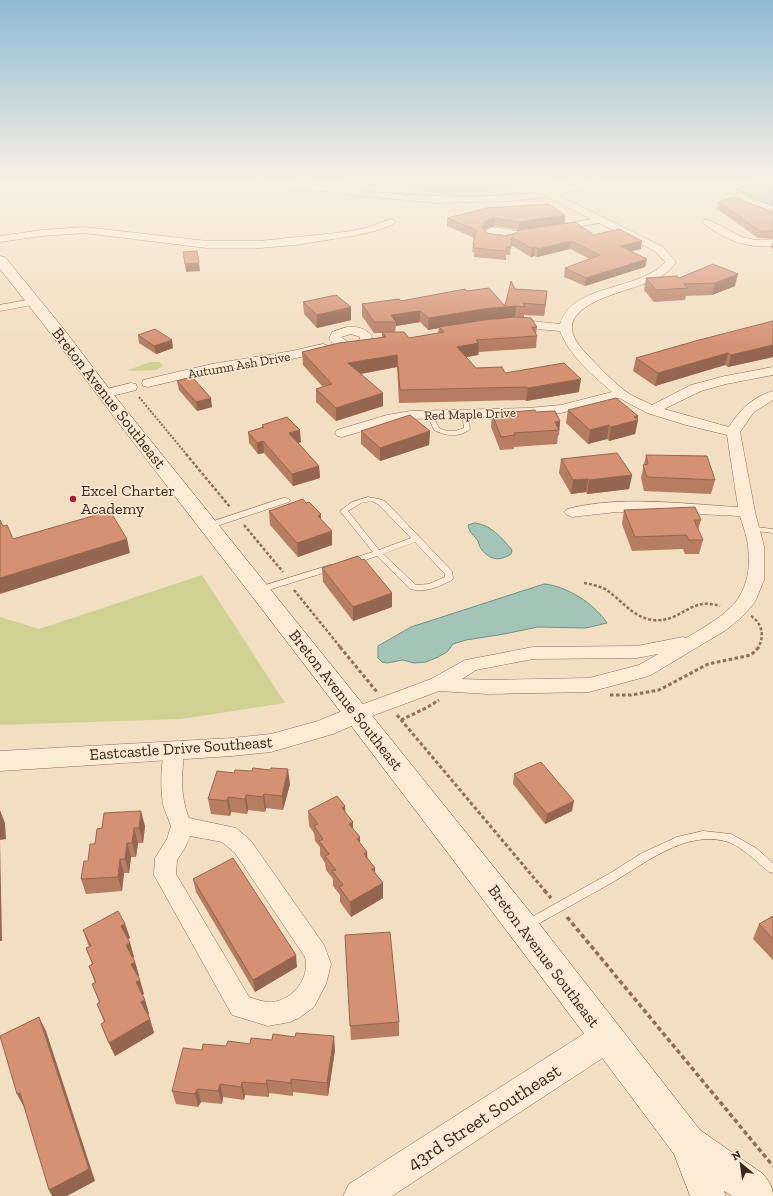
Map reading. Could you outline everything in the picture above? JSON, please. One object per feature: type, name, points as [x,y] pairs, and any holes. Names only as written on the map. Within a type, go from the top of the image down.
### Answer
[{"type":"main road","name":"Breton Avenue Southeast","points":[[0,260],[33,302],[62,335],[104,394],[357,714],[607,1037],[687,1143],[708,1196]]},
{"type":"main road","name":"Breton Avenue Southeast","points":[[687,1143],[750,1187],[757,1196]]},
{"type":"street","points":[[0,239],[31,235]]},
{"type":"street","points":[[131,235],[191,244],[254,245],[289,243],[343,235]]},
{"type":"street","points":[[630,235],[659,249],[671,262],[668,269],[655,276],[604,293],[583,304],[569,316],[565,328],[571,344],[585,360],[621,394],[652,410],[691,422],[732,432]]},
{"type":"street","points":[[728,235],[745,243],[759,245],[773,243]]},
{"type":"street","points":[[0,308],[33,302]]},
{"type":"street","points":[[502,324],[515,323],[565,328]]},
{"type":"street","name":"Autumn Ash Drive","points":[[148,383],[212,368],[292,355],[338,344],[355,344],[364,337]]},
{"type":"street","points":[[652,410],[696,388],[726,380],[773,371]]},
{"type":"street","points":[[104,394],[131,387]]},
{"type":"street","name":"Red Maple Drive","points":[[342,433],[392,418],[430,415],[528,412],[561,409],[621,394]]},
{"type":"street","points":[[438,684],[488,687],[589,685],[645,670],[720,626],[737,612],[746,602],[756,580],[756,546],[747,512],[732,432],[742,415],[747,410],[773,395]]},
{"type":"street","points":[[572,512],[616,507],[654,506],[747,512]]},
{"type":"street","points":[[357,714],[438,684],[471,665],[533,653],[637,652],[697,640]]},
{"type":"street","name":"Eastcastle Drive Southeast","points":[[0,761],[232,747],[271,743],[317,730],[357,714]]},
{"type":"street","points":[[174,750],[172,779],[174,807],[182,826],[177,842],[166,858],[165,875],[241,1007],[268,1014],[290,1010],[305,999],[314,984],[319,964],[316,953],[243,847],[228,834],[182,826]]},
{"type":"street","name":"43rd Street Southeast","points":[[360,1196],[607,1037]]},
{"type":"lane","points":[[430,415],[436,429],[443,433],[454,434],[466,429],[465,414]]},
{"type":"lane","points":[[376,499],[382,503],[448,573],[449,578],[439,584],[420,589],[413,587],[378,553],[344,511],[346,508],[365,500],[376,499]]},
{"type":"lane","points":[[208,526],[286,500]]},
{"type":"lane","points":[[752,528],[773,531]]},
{"type":"lane","points":[[259,590],[378,553],[415,539]]},
{"type":"lane","points":[[523,927],[559,908],[646,856],[681,840],[703,835],[727,837],[752,851],[773,869]]},
{"type":"path","points":[[131,387],[237,516],[289,581],[296,592],[386,703],[416,736],[773,1166]]},
{"type":"path","points":[[584,583],[594,584],[607,590],[634,613],[651,620],[667,619],[701,603],[710,603],[737,612]]},
{"type":"green space","points":[[150,362],[160,362],[163,366],[156,370],[126,371]]},
{"type":"green space","points":[[202,575],[285,703],[181,719],[0,725],[0,617],[39,629]]},
{"type":"shaded area","points":[[474,523],[485,526],[495,532],[512,550],[511,554],[507,557],[498,559],[487,555],[469,530],[468,525]]},
{"type":"shaded area","points":[[544,584],[562,588],[580,597],[595,609],[607,623],[586,628],[538,627],[466,640],[453,644],[447,652],[426,662],[414,663],[403,660],[387,663],[382,662],[378,658],[378,646],[411,627]]},
{"type":"building","points":[[475,235],[630,235],[642,241],[620,246],[647,259],[586,278],[565,268],[600,255],[571,241],[538,249],[535,247],[531,248],[512,237],[511,247],[507,247],[506,251],[474,248],[475,244],[473,244]]},
{"type":"building","points":[[197,251],[199,263],[185,264],[183,252]]},
{"type":"building","points":[[713,264],[738,274],[715,283],[684,284],[688,288],[656,290],[646,278],[677,276],[679,278]]},
{"type":"building","points":[[511,281],[515,289],[547,291],[545,305],[523,303],[525,307],[516,306],[483,309],[429,318],[420,311],[391,315],[396,322],[374,322],[362,304],[399,299],[401,301],[465,289],[467,291],[489,288],[505,306]]},
{"type":"building","points":[[336,295],[351,307],[317,315],[303,302]]},
{"type":"building","points":[[516,317],[531,318],[537,327],[532,327],[537,336],[476,340],[479,343],[457,347],[476,368],[502,367],[505,373],[564,363],[581,379],[528,388],[400,390],[397,355],[348,363],[383,393],[336,408],[316,389],[332,384],[302,352],[339,343],[386,337],[382,332],[404,332],[409,338],[444,332],[439,327]]},
{"type":"building","points":[[773,321],[773,345],[731,355],[728,353],[658,373],[636,358],[699,340]]},
{"type":"building","points":[[155,329],[172,340],[154,346],[138,335]]},
{"type":"building","points":[[192,377],[211,398],[196,402],[177,381]]},
{"type":"building","points":[[616,398],[638,416],[634,417],[638,420],[611,427],[609,425],[590,430],[568,410]]},
{"type":"building","points":[[535,410],[536,412],[555,411],[560,421],[555,422],[559,430],[514,433],[515,435],[501,437],[492,414]]},
{"type":"building","points":[[410,415],[430,431],[380,448],[361,431]]},
{"type":"building","points":[[287,417],[300,430],[289,433],[319,466],[292,474],[263,441],[257,443],[248,432],[264,427],[262,425]]},
{"type":"building","points":[[617,453],[632,475],[589,480],[573,480],[561,459]]},
{"type":"building","points":[[646,455],[707,456],[715,480],[647,477],[643,465],[648,464]]},
{"type":"building","points":[[303,499],[306,503],[309,502],[321,514],[318,516],[332,531],[297,543],[269,511]]},
{"type":"building","points":[[695,507],[701,520],[694,520],[703,540],[689,540],[686,535],[635,537],[624,510]]},
{"type":"building","points":[[110,511],[127,539],[0,578],[0,520],[3,526],[7,525],[13,539]]},
{"type":"building","points":[[358,556],[362,560],[364,559],[392,593],[353,607],[322,568]]},
{"type":"building","points":[[541,762],[574,801],[547,814],[514,774]]},
{"type":"building","points":[[253,768],[270,770],[271,768],[288,769],[282,796],[264,794],[263,797],[246,795],[245,799],[228,797],[227,801],[208,799],[217,771],[234,773],[235,770],[252,771]]},
{"type":"building","points":[[337,796],[345,806],[342,808],[353,822],[349,824],[360,837],[357,839],[367,852],[364,854],[375,868],[372,869],[383,883],[350,902],[339,887],[343,885],[332,871],[336,870],[325,856],[329,854],[319,841],[323,839],[314,826],[318,824],[308,811]]},
{"type":"building","points":[[141,811],[139,828],[134,828],[132,843],[127,843],[125,859],[120,859],[118,877],[81,879],[84,861],[88,861],[90,844],[95,844],[97,829],[102,828],[104,813]]},
{"type":"building","points":[[233,858],[296,955],[253,980],[193,879]]},
{"type":"building","points":[[118,911],[125,924],[121,926],[130,943],[126,945],[135,962],[131,964],[140,980],[136,982],[145,1000],[141,1002],[150,1019],[109,1043],[101,1024],[105,1021],[97,1004],[100,1002],[92,984],[96,982],[89,966],[93,964],[86,948],[91,946],[83,930]]},
{"type":"building","points":[[773,916],[773,939],[759,924]]},
{"type":"building","points":[[390,932],[399,1022],[350,1026],[345,935]]},
{"type":"building","points":[[39,1017],[89,1169],[49,1190],[20,1093],[17,1094],[0,1036]]},
{"type":"building","points":[[296,1033],[334,1036],[327,1083],[291,1079],[291,1083],[267,1080],[266,1084],[242,1082],[241,1087],[220,1084],[218,1091],[197,1089],[195,1094],[172,1091],[183,1048],[202,1050],[203,1044],[226,1046],[228,1041],[250,1044],[251,1038],[272,1040],[273,1034],[295,1037]]},
{"type":"place","name":"Excel Charter Academy","points":[[73,499]]}]
